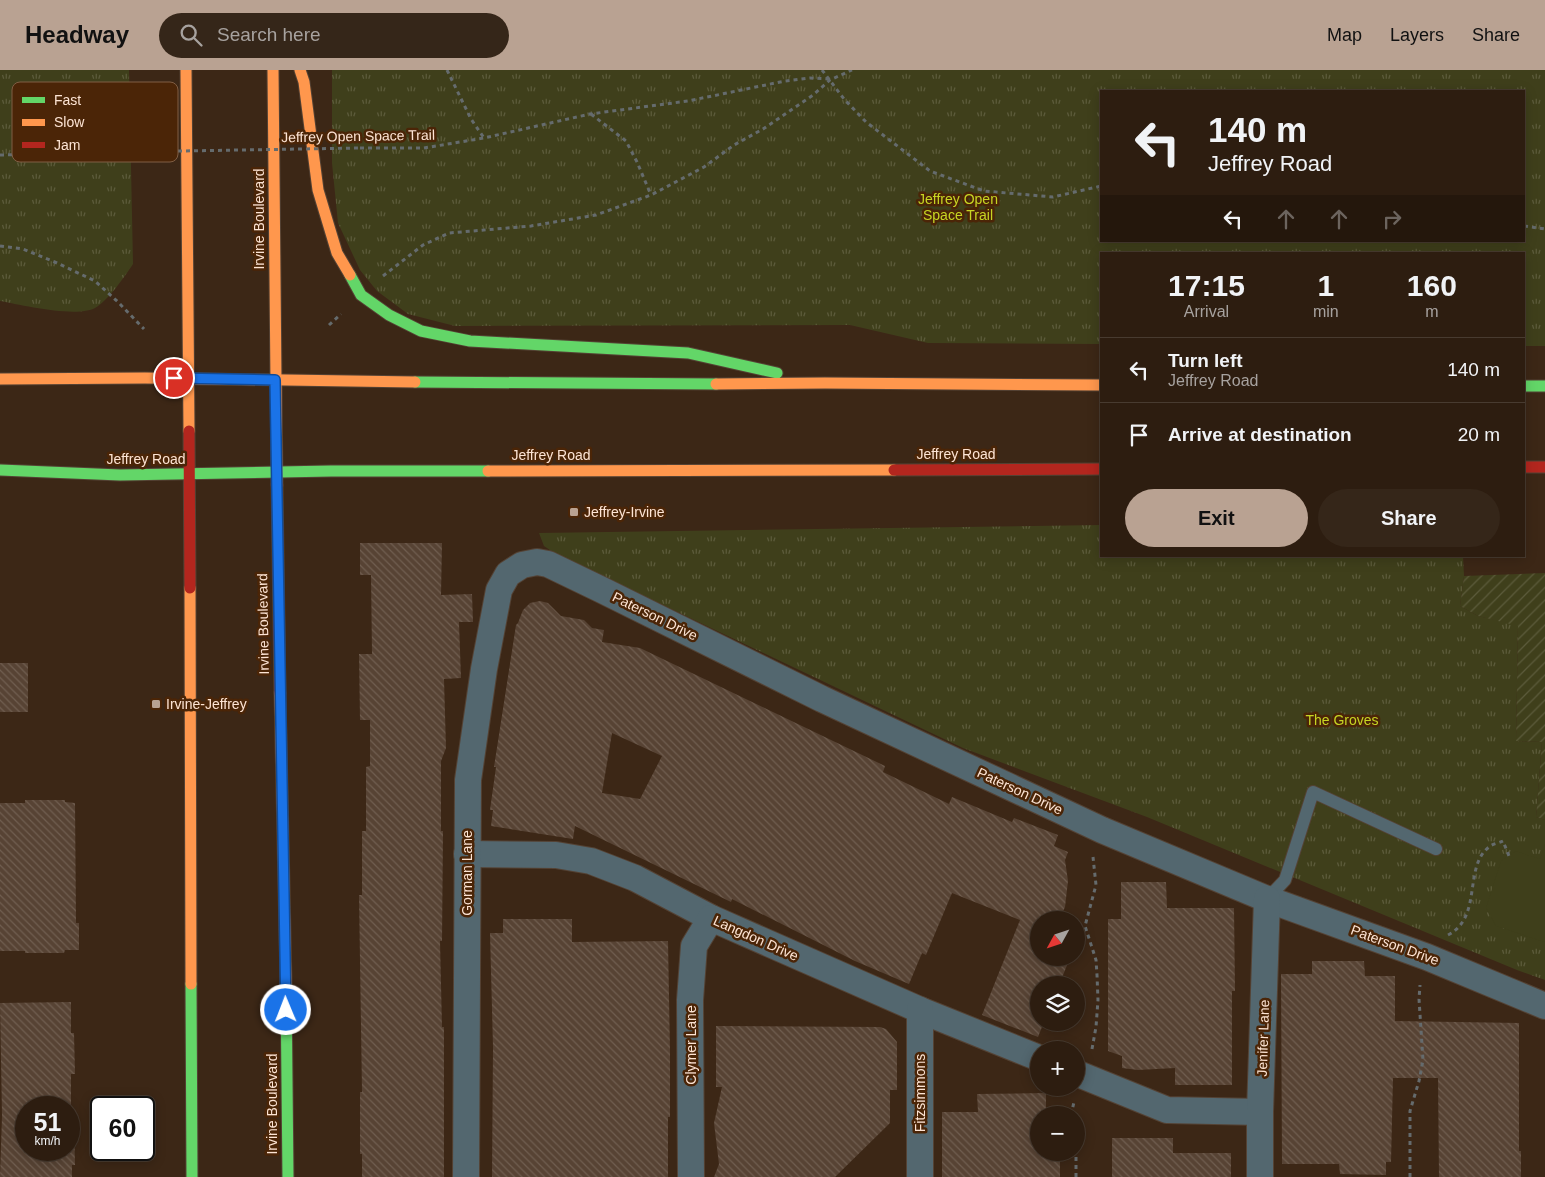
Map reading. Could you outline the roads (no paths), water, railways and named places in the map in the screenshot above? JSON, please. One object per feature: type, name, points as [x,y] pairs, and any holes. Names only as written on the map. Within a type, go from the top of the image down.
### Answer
[{"type":"main road","points":[[186,70],[190,474],[192,1177]]},
{"type":"main road","name":"Irvine Boulevard","points":[[273,70],[277,535],[288,1084],[288,1177]]},
{"type":"main road","points":[[300,70],[304,82],[318,190],[337,253],[362,295],[389,315],[421,332],[470,341],[688,353],[825,383]]},
{"type":"main road","points":[[0,379],[1100,385]]},
{"type":"main road","points":[[1525,386],[1545,386]]},
{"type":"main road","points":[[1525,468],[1545,467]]},
{"type":"main road","name":"Jeffrey Road","points":[[0,470],[120,475],[277,471],[1100,469]]},
{"type":"street","name":"Paterson Drive","points":[[508,574],[522,565],[537,562],[548,564],[822,699],[1102,830],[1267,899],[1427,956],[1545,1006]]},
{"type":"street","name":"Gorman Lane","points":[[466,1177],[468,780],[484,670],[499,590],[508,574]]},
{"type":"street","name":"Langdon Drive","points":[[467,854],[556,855],[591,861],[635,878],[711,918],[920,1010],[1030,1054]]},
{"type":"street","name":"Jenifer Lane","points":[[1260,1177],[1260,1112],[1267,899]]},
{"type":"street","name":"Clymer Lane","points":[[692,1177],[690,1000],[694,946],[711,918]]},
{"type":"street","name":"Fitzsimmons","points":[[920,1010],[920,1177]]},
{"type":"street","points":[[1085,1076],[1167,1110],[1260,1112]]},
{"type":"lane","points":[[1267,899],[1284,880],[1313,792],[1436,848]]},
{"type":"place","name":"Jeffrey-Irvine","points":[[574,512]]},
{"type":"place","name":"Irvine-Jeffrey","points":[[156,704]]},
{"type":"park label","name":"Jeffrey Open Space Trail","points":[[958,208]]},
{"type":"park label","name":"The Groves","points":[[1342,720]]}]
